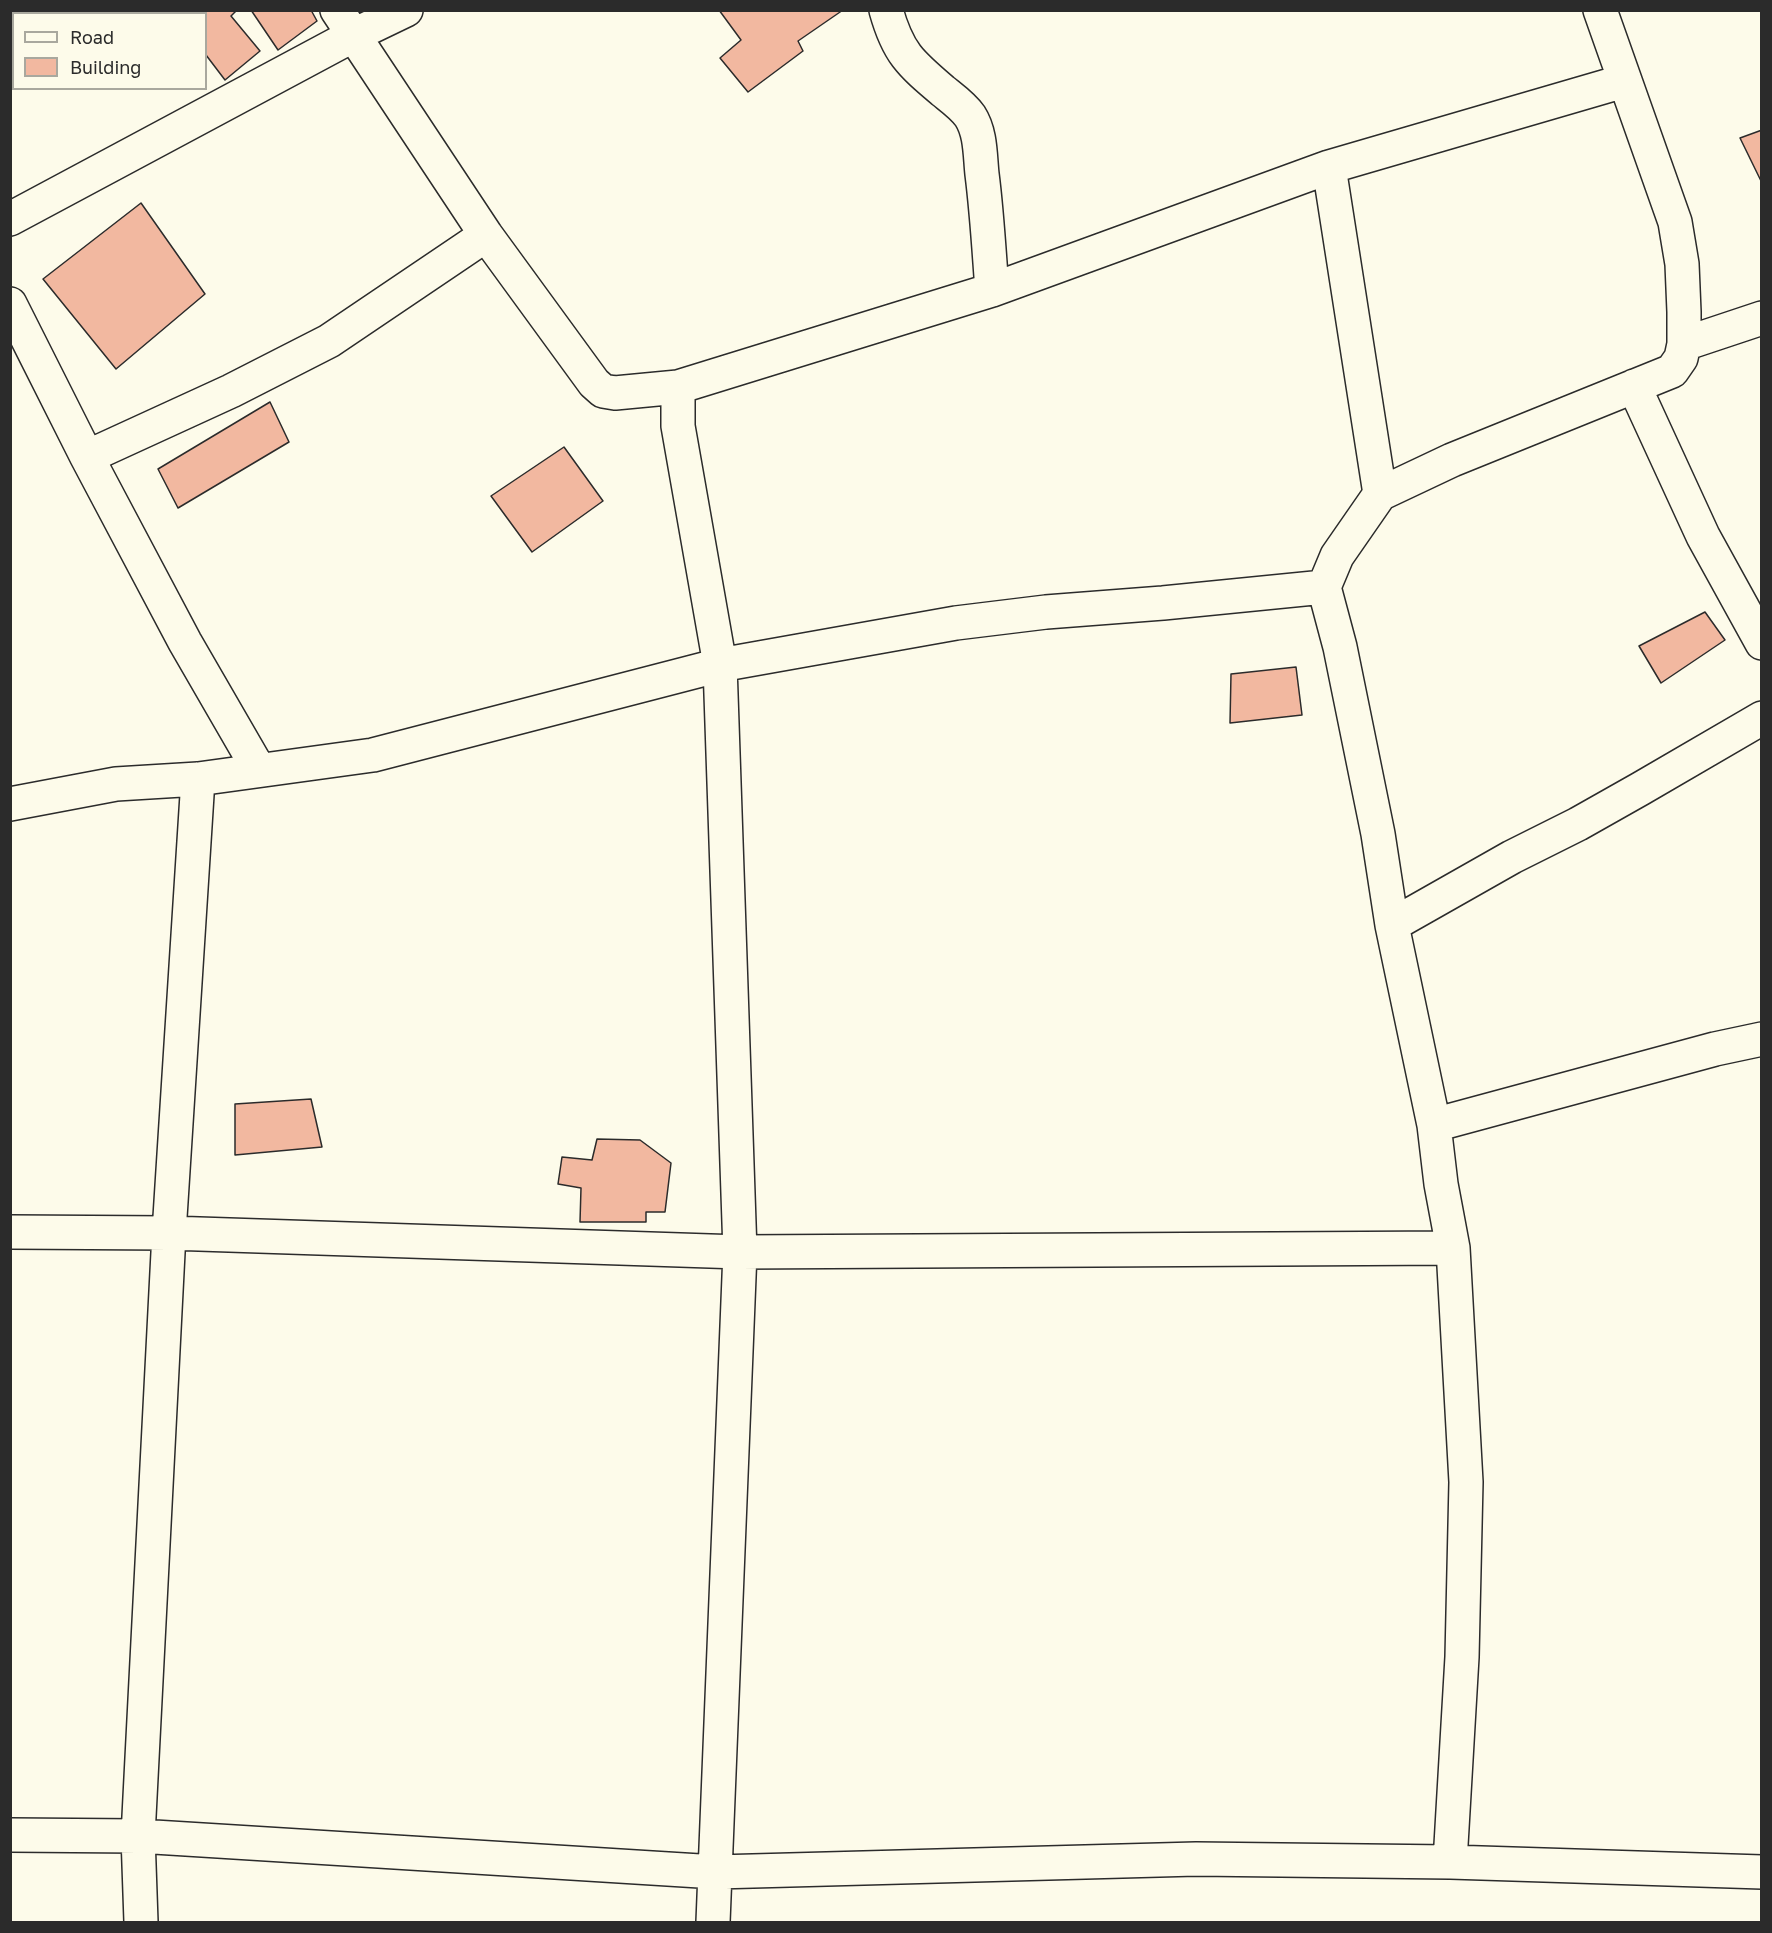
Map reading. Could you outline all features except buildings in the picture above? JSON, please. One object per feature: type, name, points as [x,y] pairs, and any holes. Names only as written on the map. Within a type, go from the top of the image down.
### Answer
[{"type":"street","points":[[10,219],[345,23],[406,10]]},
{"type":"street","points":[[886,10],[893,35],[901,49],[920,71],[963,107],[972,118],[978,137],[992,290]]},
{"type":"street","points":[[1450,1862],[1462,1657],[1466,1482],[1453,1248],[1441,1184],[1434,1125],[1392,925],[1378,834],[1340,647],[1324,587],[1337,556],[1380,494],[1452,460],[1672,370],[1681,358],[1684,344],[1682,264],[1675,222],[1600,10]]},
{"type":"street","points":[[345,23],[486,235],[584,372],[603,391],[615,393],[678,387],[992,290],[1329,167],[1624,81]]},
{"type":"street","points":[[1329,167],[1380,494]]},
{"type":"street","points":[[87,458],[231,391],[329,341],[486,235]]},
{"type":"street","points":[[10,304],[87,458],[185,642],[259,770]]},
{"type":"street","points":[[1684,344],[1761,318]]},
{"type":"street","points":[[1634,386],[1703,536],[1761,643]]},
{"type":"street","points":[[678,387],[678,426],[697,545],[720,665],[740,1252],[713,1923]]},
{"type":"street","points":[[10,804],[116,784],[198,778],[374,755],[720,665],[956,623],[1046,612],[1324,587]]},
{"type":"street","points":[[1392,925],[1512,857],[1578,824],[1761,718]]},
{"type":"street","points":[[141,1923],[138,1836],[169,1233],[198,778]]},
{"type":"street","points":[[1434,1125],[1715,1049],[1761,1039]]},
{"type":"street","points":[[10,1232],[169,1233],[740,1252],[1453,1248]]},
{"type":"street","points":[[10,1835],[138,1836],[716,1872],[1196,1858],[1450,1862],[1761,1872]]}]
